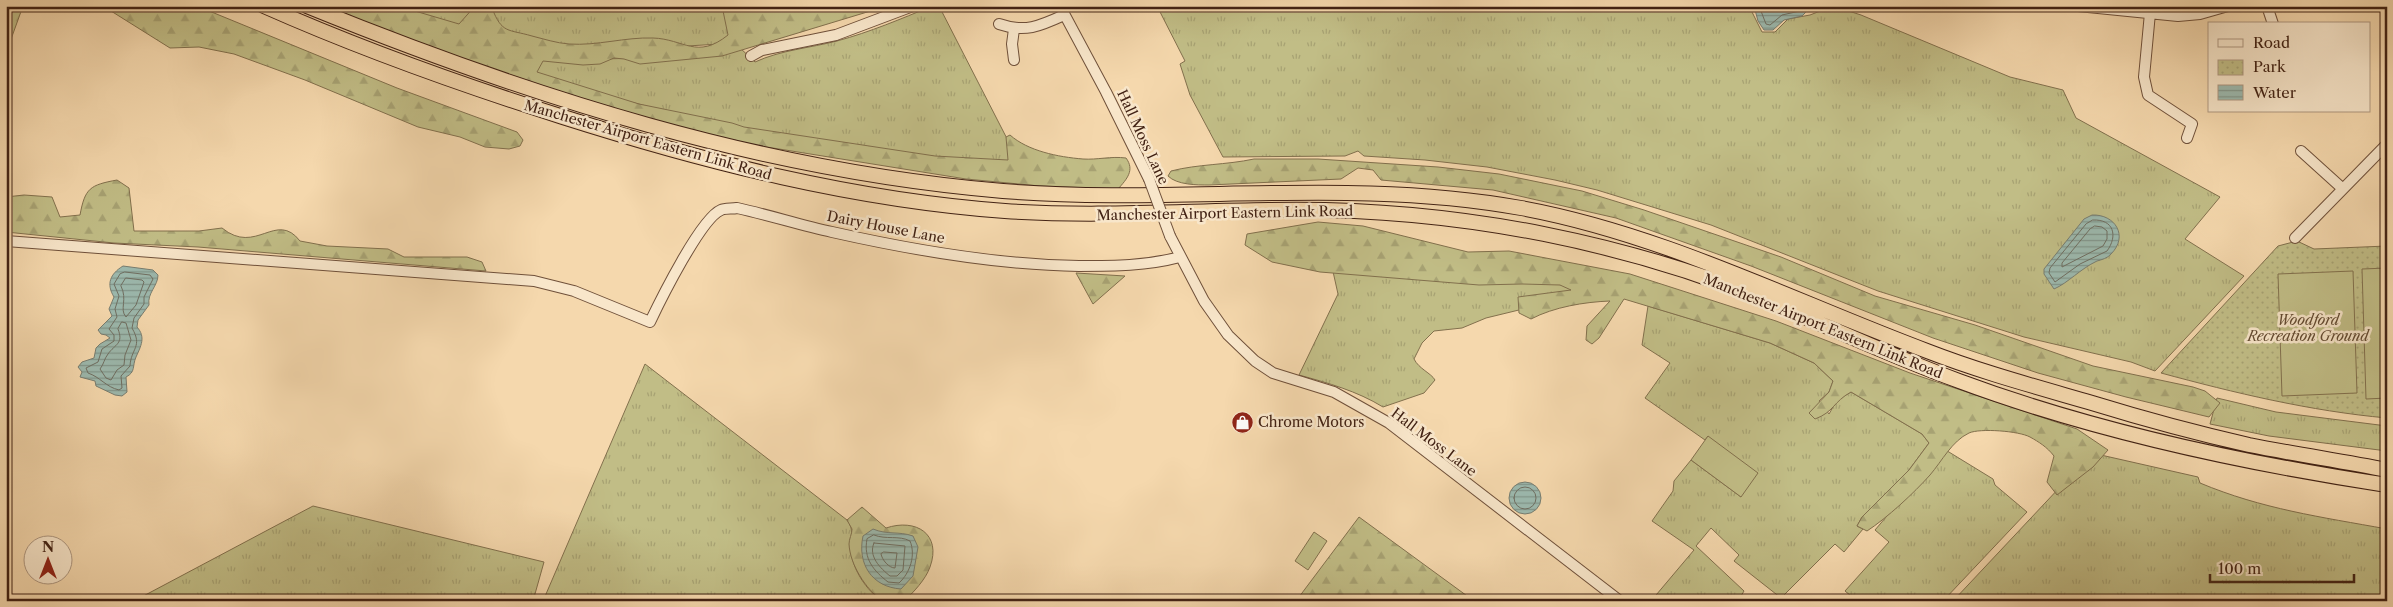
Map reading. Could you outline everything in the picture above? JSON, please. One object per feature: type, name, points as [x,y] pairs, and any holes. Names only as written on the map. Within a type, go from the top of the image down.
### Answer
[{"type":"highway","name":"Manchester Airport Eastern Link Road","points":[[264,6],[398,60],[548,112],[725,164],[843,190],[953,206],[1046,213],[1134,214],[1341,210],[1406,214],[1478,222],[1583,242],[1667,266],[1762,298],[1884,353],[1999,394],[2124,432],[2250,462],[2387,485]]},
{"type":"highway","name":"Manchester Airport Eastern Link Road","points":[[307,6],[457,64],[554,97],[682,135],[811,165],[945,185],[1043,193],[1090,195],[1300,192],[1407,194],[1520,208],[1599,227],[1705,262],[1929,352],[2014,380],[2179,429],[2256,446],[2387,470]]},
{"type":"highway","points":[[2317,456],[2387,461]]},
{"type":"highway","points":[[2313,474],[2387,491]]},
{"type":"street","points":[[751,56],[762,50],[836,35],[913,6]]},
{"type":"street","points":[[2078,6],[2178,16],[2200,14],[2228,6]]},
{"type":"street","points":[[2268,6],[2272,22]]},
{"type":"street","points":[[999,24],[1014,29],[1040,26],[1062,11]]},
{"type":"street","name":"Hall Moss Lane","points":[[1062,11],[1106,92],[1149,179],[1170,236],[1180,257],[1219,324],[1240,348],[1272,373],[1334,392],[1389,423],[1620,601]]},
{"type":"street","points":[[2150,13],[2144,76],[2148,95],[2192,124],[2187,138]]},
{"type":"street","points":[[1014,29],[1012,44],[1014,60]]},
{"type":"street","points":[[2295,238],[2387,144]]},
{"type":"street","points":[[2301,151],[2342,190]]},
{"type":"street","name":"Dairy House Lane","points":[[6,241],[534,281],[574,291],[650,322],[670,283],[706,223],[720,210],[737,208],[841,234],[951,254],[1041,266],[1128,266],[1158,263],[1180,257]]},
{"type":"green space","points":[[6,6],[23,6],[6,53]]},
{"type":"green space","points":[[103,6],[197,6],[397,88],[517,132],[523,140],[520,146],[509,149],[485,147],[460,137],[418,127],[305,80],[234,54],[199,47],[170,48]]},
{"type":"green space","points":[[326,6],[398,6],[459,24],[475,6],[492,8],[499,22],[511,31],[559,43],[590,44],[653,38],[699,47],[708,46],[728,35],[722,6],[887,6],[722,56],[640,64],[614,58],[600,64],[583,65],[543,61],[537,72],[639,104],[744,127],[935,156],[1008,160],[1006,137],[1010,135],[1017,141],[1034,149],[1064,157],[1083,159],[1126,158],[1129,162],[1130,170],[1127,178],[1118,189],[1040,186],[966,179],[723,140],[551,90],[436,51]]},
{"type":"green space","points":[[375,6],[733,6],[736,43],[573,53]]},
{"type":"green space","points":[[932,6],[939,6],[1020,164],[942,161],[746,132],[531,76],[538,56],[600,59],[644,58],[739,47],[755,62],[785,52],[849,37]]},
{"type":"green space","points":[[1157,6],[1749,6],[1762,32],[1775,32],[1788,19],[1810,15],[1833,6],[1861,15],[2010,77],[2063,90],[2076,118],[2220,197],[2185,239],[2244,276],[2155,371],[2131,362],[2024,337],[1878,291],[1711,225],[1597,190],[1555,180],[1487,167],[1364,156],[1358,151],[1345,156],[1223,157],[1190,95],[1180,64],[1185,61]]},
{"type":"green space","points":[[1254,159],[1318,159],[1438,167],[1499,174],[1582,191],[1781,257],[1875,296],[1975,325],[2093,366],[2193,387],[2205,391],[2220,403],[2209,417],[2038,373],[1933,338],[1751,266],[1616,218],[1493,190],[1381,180],[1373,170],[1358,168],[1341,179],[1209,185],[1182,183],[1168,176],[1171,171],[1181,169]]},
{"type":"green space","points":[[117,180],[129,188],[134,231],[199,231],[222,228],[234,235],[245,237],[282,230],[291,233],[300,241],[327,246],[388,249],[404,257],[467,257],[482,262],[486,271],[198,247],[114,243],[6,232],[6,197],[24,195],[52,197],[60,217],[80,215],[84,199],[90,189]]},
{"type":"green space","points":[[1318,222],[1363,226],[1468,252],[1509,251],[1630,274],[1776,321],[1910,373],[2077,429],[2108,450],[2093,467],[2057,495],[2047,482],[2054,456],[2040,443],[2025,435],[2009,432],[1974,431],[1957,441],[1930,475],[1908,497],[1867,531],[1857,526],[1862,517],[1909,470],[1929,443],[1922,434],[1851,392],[1840,399],[1826,413],[1815,419],[1809,413],[1829,392],[1833,381],[1814,363],[1770,343],[1624,299],[1599,338],[1592,344],[1586,340],[1587,326],[1610,301],[1569,306],[1549,311],[1531,319],[1519,313],[1518,297],[1571,290],[1560,285],[1479,285],[1320,272],[1272,262],[1245,245],[1247,234]]},
{"type":"green space","name":"Woodford Recreation Ground","points":[[2297,241],[2314,249],[2387,246],[2387,418],[2330,411],[2273,400],[2161,373],[2278,246]]},
{"type":"green space","points":[[1330,258],[1507,273],[1593,292],[1486,318],[1462,328],[1434,331],[1422,343],[1414,359],[1435,380],[1424,393],[1383,407],[1353,392],[1299,375],[1338,294]]},
{"type":"green space","points":[[2387,268],[2387,398],[2366,399],[2362,269]]},
{"type":"green space","points":[[2353,271],[2357,393],[2282,396],[2278,274]]},
{"type":"green space","points":[[1076,273],[1125,276],[1093,304]]},
{"type":"green space","points":[[1648,306],[1770,343],[1814,363],[1833,381],[1829,392],[1819,401],[1829,414],[1837,400],[1851,392],[1922,434],[1929,443],[1909,470],[1862,517],[1857,526],[1863,529],[1844,552],[1835,544],[1781,598],[1734,561],[1739,555],[1711,528],[1696,546],[1744,591],[1738,601],[1651,601],[1694,550],[1652,521],[1673,491],[1674,481],[1691,460],[1741,497],[1708,436],[1705,440],[1645,398],[1670,363],[1642,345]]},
{"type":"green space","points":[[645,364],[847,520],[852,531],[851,551],[857,572],[871,591],[882,601],[543,601]]},
{"type":"green space","points":[[2217,398],[2276,412],[2387,426],[2387,451],[2269,436],[2210,424]]},
{"type":"green space","points":[[1708,436],[1758,473],[1741,497],[1691,460]]},
{"type":"green space","points":[[1944,449],[1993,479],[1995,485],[2027,512],[1943,601],[1857,601],[1845,591],[1889,542],[1875,530]]},
{"type":"green space","points":[[2092,453],[2198,477],[2200,483],[2269,506],[2387,529],[2387,601],[1953,601]]},
{"type":"green space","points":[[313,506],[544,562],[533,601],[134,601]]},
{"type":"green space","points":[[862,507],[886,528],[897,525],[916,527],[924,531],[929,538],[933,555],[930,567],[922,581],[904,601],[882,601],[870,590],[852,560],[849,544],[852,529],[847,520]]},
{"type":"green space","points":[[1359,517],[1474,601],[1296,601]]},
{"type":"green space","points":[[1314,532],[1327,541],[1308,570],[1295,561]]},
{"type":"water","points":[[1754,6],[1805,6],[1806,12],[1802,16],[1784,20],[1773,30],[1764,30],[1758,21]]},
{"type":"water","points":[[2092,215],[2107,218],[2117,227],[2119,240],[2116,247],[2108,257],[2091,264],[2054,289],[2044,274],[2044,269],[2084,219]]},
{"type":"water","points":[[123,266],[153,270],[158,275],[158,279],[150,297],[149,305],[138,320],[137,327],[141,334],[142,342],[133,371],[126,377],[127,392],[122,396],[115,395],[96,386],[95,381],[80,377],[82,372],[78,367],[82,362],[94,358],[96,348],[110,338],[101,334],[98,330],[112,316],[109,309],[114,297],[110,284],[112,276]]},
{"type":"water","points":[[1525,482],[1531,483],[1536,487],[1540,492],[1540,504],[1536,509],[1531,513],[1525,514],[1519,513],[1514,509],[1510,504],[1509,498],[1510,492],[1514,487],[1519,483]]},
{"type":"water","points":[[873,529],[913,536],[918,547],[913,576],[901,589],[882,584],[875,579],[865,565],[862,556],[863,536]]},
{"type":"place","name":"Chrome Motors","points":[[1242,422]]}]
